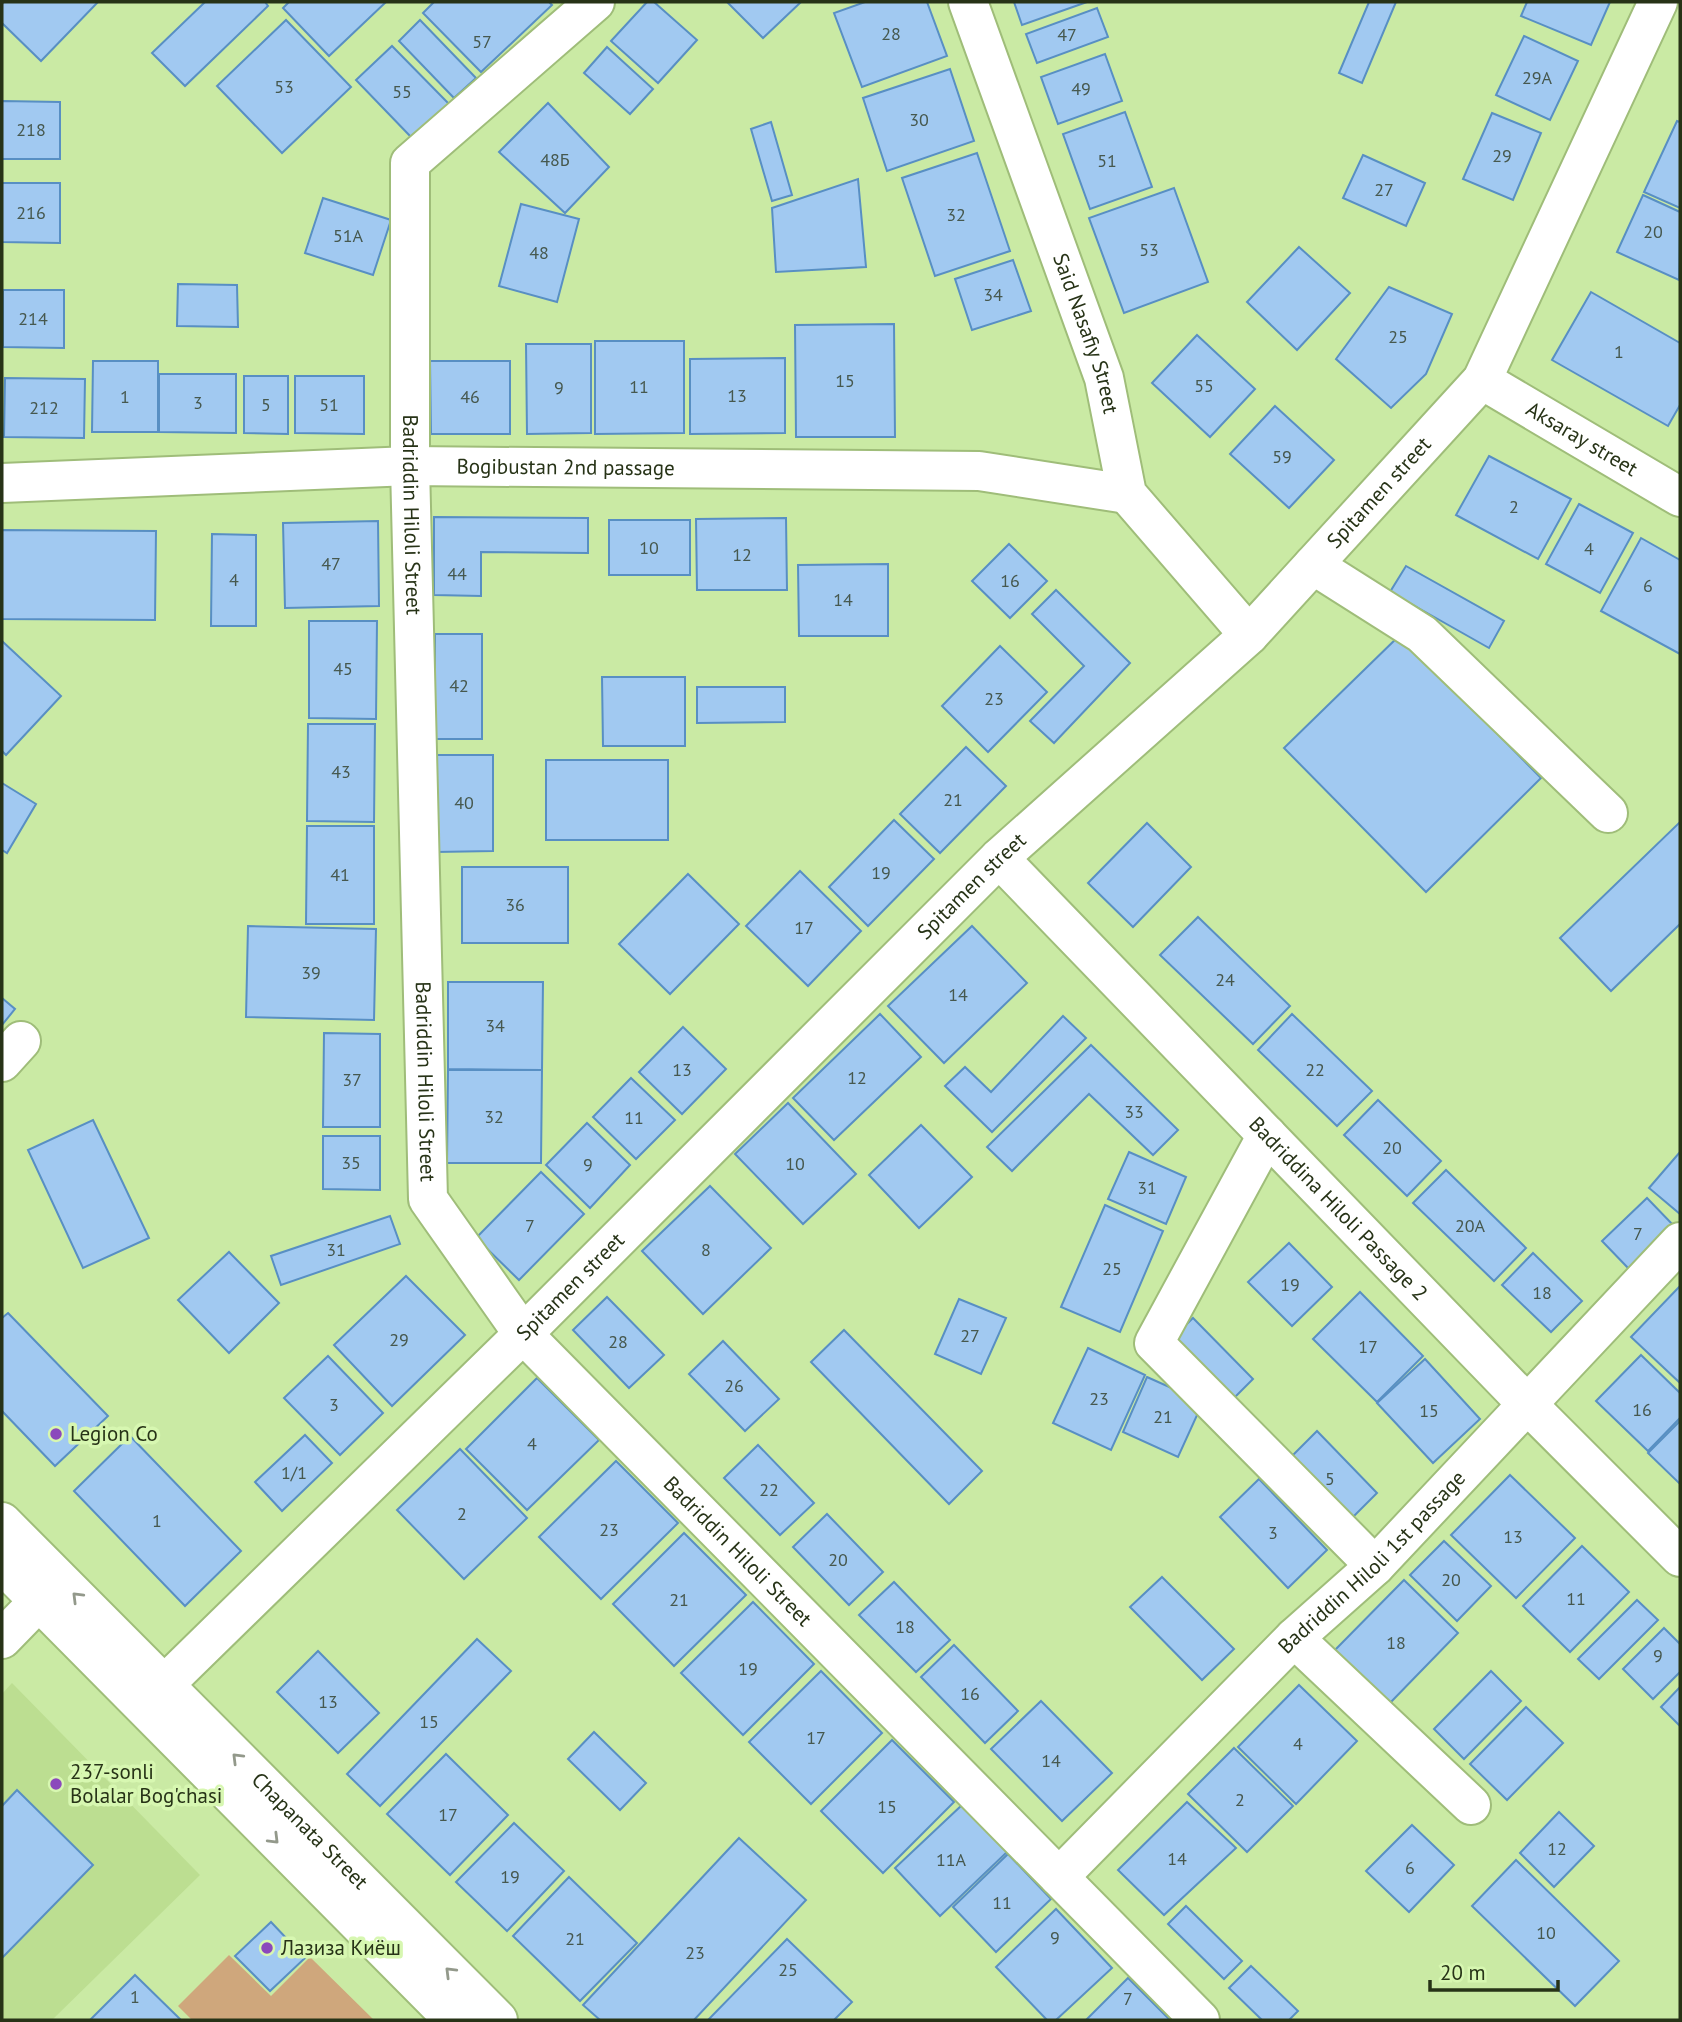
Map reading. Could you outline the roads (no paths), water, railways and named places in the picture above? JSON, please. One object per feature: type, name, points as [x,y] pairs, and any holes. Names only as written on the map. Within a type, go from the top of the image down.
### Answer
[{"type":"street","name":"Badriddin Hiloli Street","points":[[595,2],[410,163],[410,467],[428,1199],[523,1334],[1200,2020]]},
{"type":"street","name":"Said Nasafiy Street","points":[[968,2],[1104,378],[1127,494],[1249,635]]},
{"type":"street","name":"Spitamen street","points":[[153,1695],[523,1334],[999,858],[1249,635],[1482,380],[1657,2]]},
{"type":"street","name":"Aksaray street","points":[[1482,380],[1680,497]]},
{"type":"street","name":"Bogibustan 2nd passage","points":[[2,483],[410,467],[979,471],[1127,494]]},
{"type":"street","points":[[1313,565],[1422,634],[1608,813]]},
{"type":"street","name":"Badriddina Hiloli Passage 2","points":[[999,858],[1526,1403],[1680,1557]]},
{"type":"street","points":[[1267,1135],[1154,1343],[1375,1566]]},
{"type":"street","name":"Badriddin Hiloli 1st passage","points":[[1059,1877],[1294,1638],[1375,1566],[1680,1242]]},
{"type":"street","name":"Chapanata Street","points":[[2,1522],[153,1695],[454,2020]]},
{"type":"street","name":"Chapanata Street","points":[[2,1564],[39,1601],[153,1695],[498,2020]]},
{"type":"street","points":[[2,1639],[39,1601]]},
{"type":"street","points":[[1294,1638],[1472,1805]]},
{"type":"place","name":"Legion Co","points":[[56,1434]]},
{"type":"place","name":"237-sonli Bolalar Bog'chasi","points":[[56,1784]]},
{"type":"place","name":"Лазиза Киёш","points":[[267,1948]]}]
